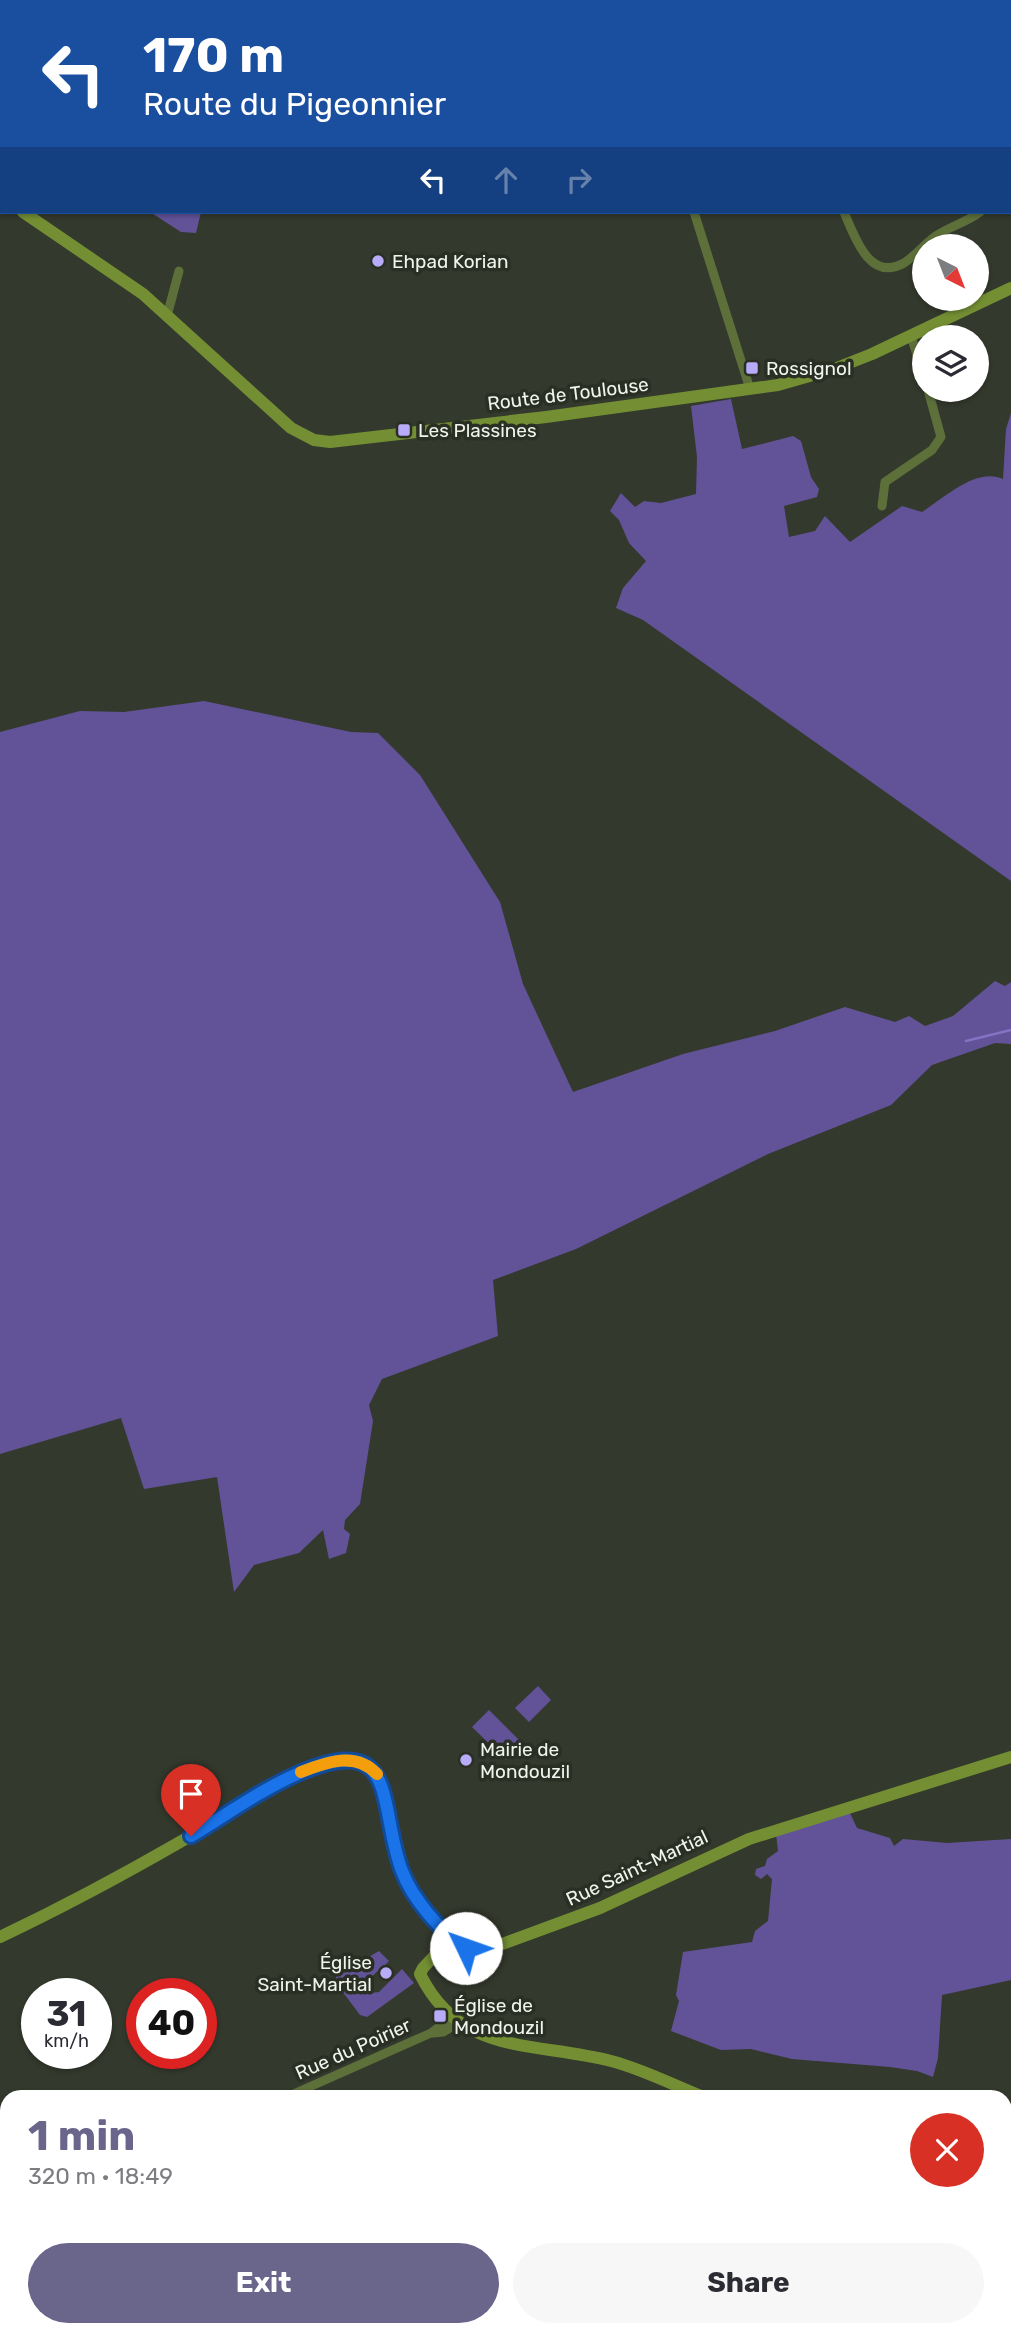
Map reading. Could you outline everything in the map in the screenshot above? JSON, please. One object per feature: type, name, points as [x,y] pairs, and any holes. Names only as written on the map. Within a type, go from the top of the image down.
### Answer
[{"type":"street","name":"Route de Toulouse","points":[[26,214],[125,281],[291,428],[314,440],[330,442],[351,442],[750,389],[834,369],[1011,288]]},
{"type":"street","points":[[695,214],[712,259],[750,389]]},
{"type":"street","points":[[845,214],[865,256],[881,266],[891,267],[902,264],[935,236],[976,214]]},
{"type":"street","points":[[167,316],[178,271]]},
{"type":"street","points":[[882,506],[885,482],[932,450],[941,437],[931,402]]},
{"type":"street","name":"Rue Saint-Martial","points":[[0,1937],[148,1861],[296,1774],[349,1760],[362,1763],[380,1780],[406,1879],[452,1937],[471,1950],[489,1950],[600,1908],[749,1839],[1011,1757]]},
{"type":"street","points":[[452,1937],[422,1968],[420,1975],[454,2021],[489,2037],[628,2066],[686,2090]]},
{"type":"street","name":"Rue du Poirier","points":[[303,2090],[431,2033],[443,2032],[454,2021]]},
{"type":"shaded area","points":[[153,214],[201,214],[196,233],[181,232]]},
{"type":"shaded area","points":[[731,399],[742,449],[793,436],[801,441],[811,477],[819,489],[817,497],[784,506],[789,537],[815,531],[825,516],[850,542],[902,506],[922,512],[971,480],[993,476],[1003,479],[1006,429],[1011,413],[1011,881],[643,620],[616,608],[623,588],[646,561],[629,543],[619,520],[610,511],[621,493],[635,507],[644,501],[661,503],[696,494],[697,457],[691,406]]},
{"type":"shaded area","points":[[204,701],[351,732],[378,733],[420,775],[500,902],[523,984],[573,1092],[683,1054],[775,1031],[845,1007],[895,1022],[909,1016],[925,1026],[953,1016],[995,981],[1005,986],[1011,982],[1011,1044],[995,1043],[932,1065],[891,1105],[768,1154],[576,1249],[493,1280],[498,1336],[382,1379],[369,1405],[373,1421],[360,1504],[345,1520],[344,1529],[350,1534],[346,1553],[329,1559],[323,1530],[299,1553],[254,1565],[234,1592],[217,1477],[144,1489],[121,1418],[0,1454],[0,732],[80,711],[124,712]]},
{"type":"shaded area","points":[[538,1686],[551,1700],[529,1722],[515,1708]]},
{"type":"shaded area","points":[[489,1710],[522,1743],[506,1760],[472,1727]]},
{"type":"shaded area","points":[[849,1811],[857,1828],[890,1838],[894,1846],[903,1839],[947,1843],[1011,1839],[1011,1980],[942,1995],[938,2058],[933,2077],[917,2071],[890,2067],[792,2059],[751,2049],[721,2050],[671,2031],[679,2001],[676,1995],[683,1952],[752,1942],[755,1931],[768,1921],[772,1879],[767,1874],[761,1879],[755,1875],[756,1869],[765,1866],[767,1859],[778,1851],[776,1834]]},
{"type":"shaded area","points":[[379,1951],[389,1961],[372,1978],[370,1993],[379,1992],[402,1969],[414,1983],[367,2017],[360,2015],[336,1983],[336,1976]]},
{"type":"waterway","points":[[966,1041],[1011,1030]]},
{"type":"slow traffic","points":[[301,1772],[338,1761],[356,1760],[377,1774]]},
{"type":"place","name":"Ehpad Korian","points":[[378,261]]},
{"type":"place","name":"Rossignol","points":[[752,368]]},
{"type":"place","name":"Les Plassines","points":[[404,430]]},
{"type":"place","name":"Mairie de Mondouzil","points":[[466,1760]]},
{"type":"place","name":"Église Saint-Martial","points":[[386,1973]]},
{"type":"place","name":"Église de Mondouzil","points":[[440,2016]]},
{"type":"route","points":[[191,1836],[296,1774],[338,1761],[356,1760],[376,1773],[380,1780],[398,1858],[406,1879],[444,1929],[466,1948]]}]
